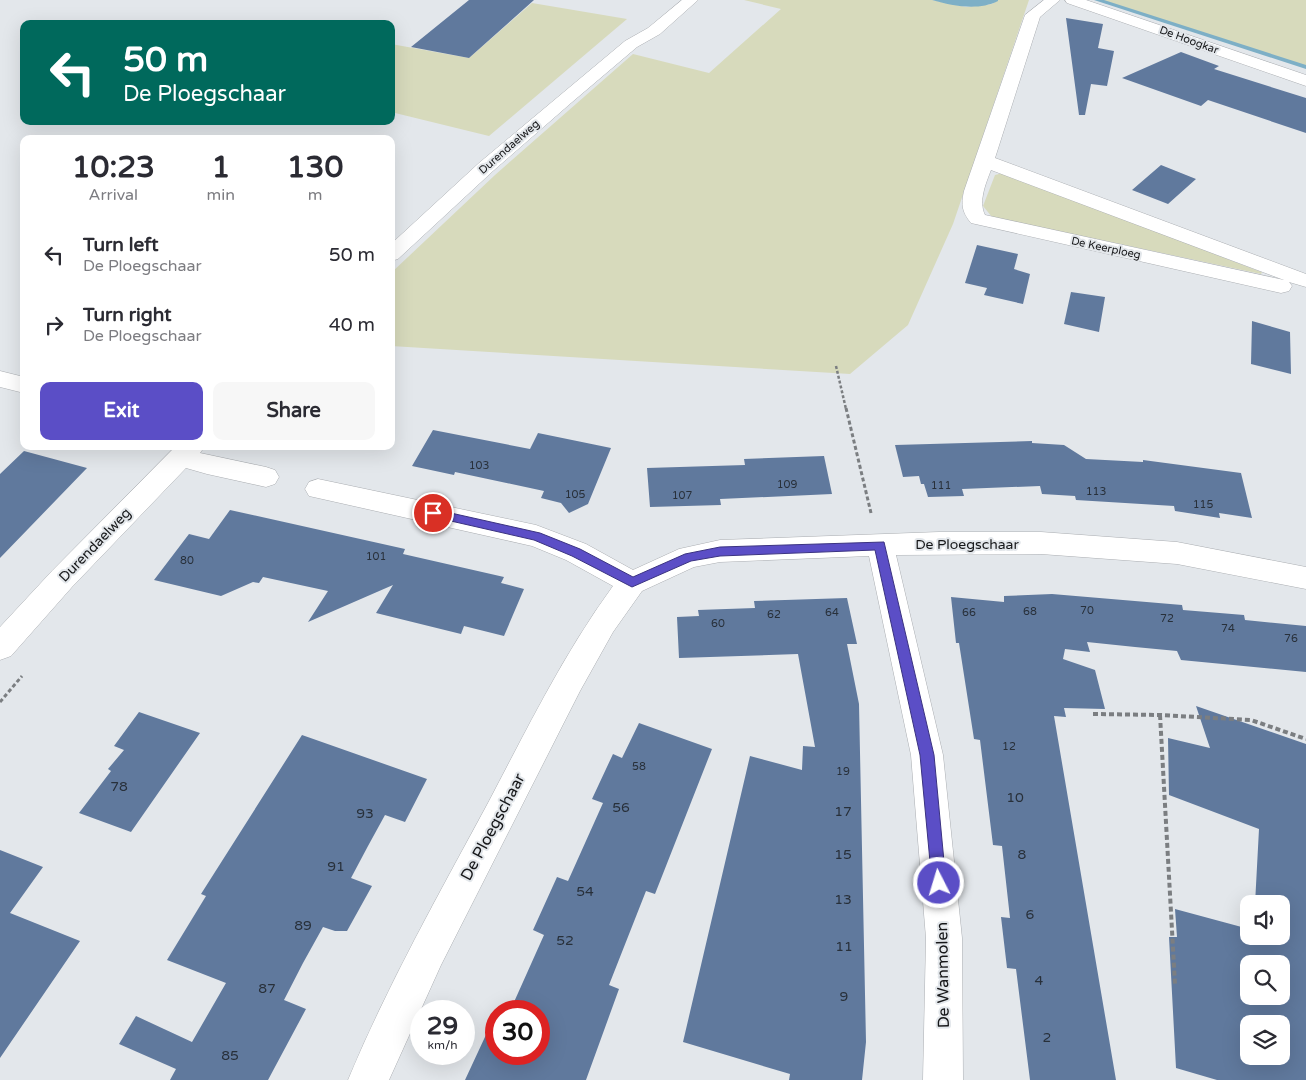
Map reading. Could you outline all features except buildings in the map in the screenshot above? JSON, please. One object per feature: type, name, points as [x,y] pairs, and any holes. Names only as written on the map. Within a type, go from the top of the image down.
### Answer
[{"type":"street","name":"Durendaelweg","points":[[630,44],[641,29],[676,0]]},
{"type":"street","name":"Durendaelweg","points":[[395,251],[486,167],[630,44],[654,31],[691,0]]},
{"type":"street","name":"De Keerploeg","points":[[1053,0],[1033,15],[971,205],[973,215],[978,219],[1281,286],[1300,278]]},
{"type":"street","name":"De Hoogkar","points":[[1072,0],[1306,81]]},
{"type":"street","name":"De Keerploeg","points":[[986,161],[1300,278]]},
{"type":"street","points":[[0,380],[20,384]]},
{"type":"street","name":"Durendaelweg","points":[[0,647],[62,579],[186,452]]},
{"type":"street","points":[[186,452],[207,465],[266,478]]},
{"type":"street","points":[[318,489],[536,536],[576,552],[632,582]]},
{"type":"street","name":"De Ploegschaar","points":[[368,1080],[428,952],[565,690],[603,623],[632,582],[689,557],[720,551],[940,543],[1041,543],[1177,553],[1306,578]]},
{"type":"street","name":"De Wanmolen","points":[[879,545],[927,755],[944,938],[943,1080]]},
{"type":"path","points":[[836,366],[879,545]]},
{"type":"path","points":[[1093,714],[1160,715],[1251,720],[1306,739]]},
{"type":"path","points":[[1160,715],[1175,984]]},
{"type":"green space","points":[[744,0],[932,0],[966,7],[992,4],[998,0],[1029,0],[953,224],[908,325],[850,374],[395,346],[395,269],[495,175],[633,54],[709,73],[781,9]]},
{"type":"green space","points":[[1102,0],[1306,0],[1306,67]]},
{"type":"green space","points":[[532,3],[627,19],[489,136],[395,113],[395,45],[469,58]]},
{"type":"green space","points":[[1007,174],[1262,272],[1261,274],[992,217],[983,206],[995,175]]},
{"type":"water","points":[[932,0],[998,1],[974,7],[957,6]]},
{"type":"waterway","points":[[1097,0],[1306,67]]},
{"type":"route","points":[[433,513],[536,536],[576,552],[632,582],[689,557],[720,551],[880,545],[927,755],[939,883]]}]
